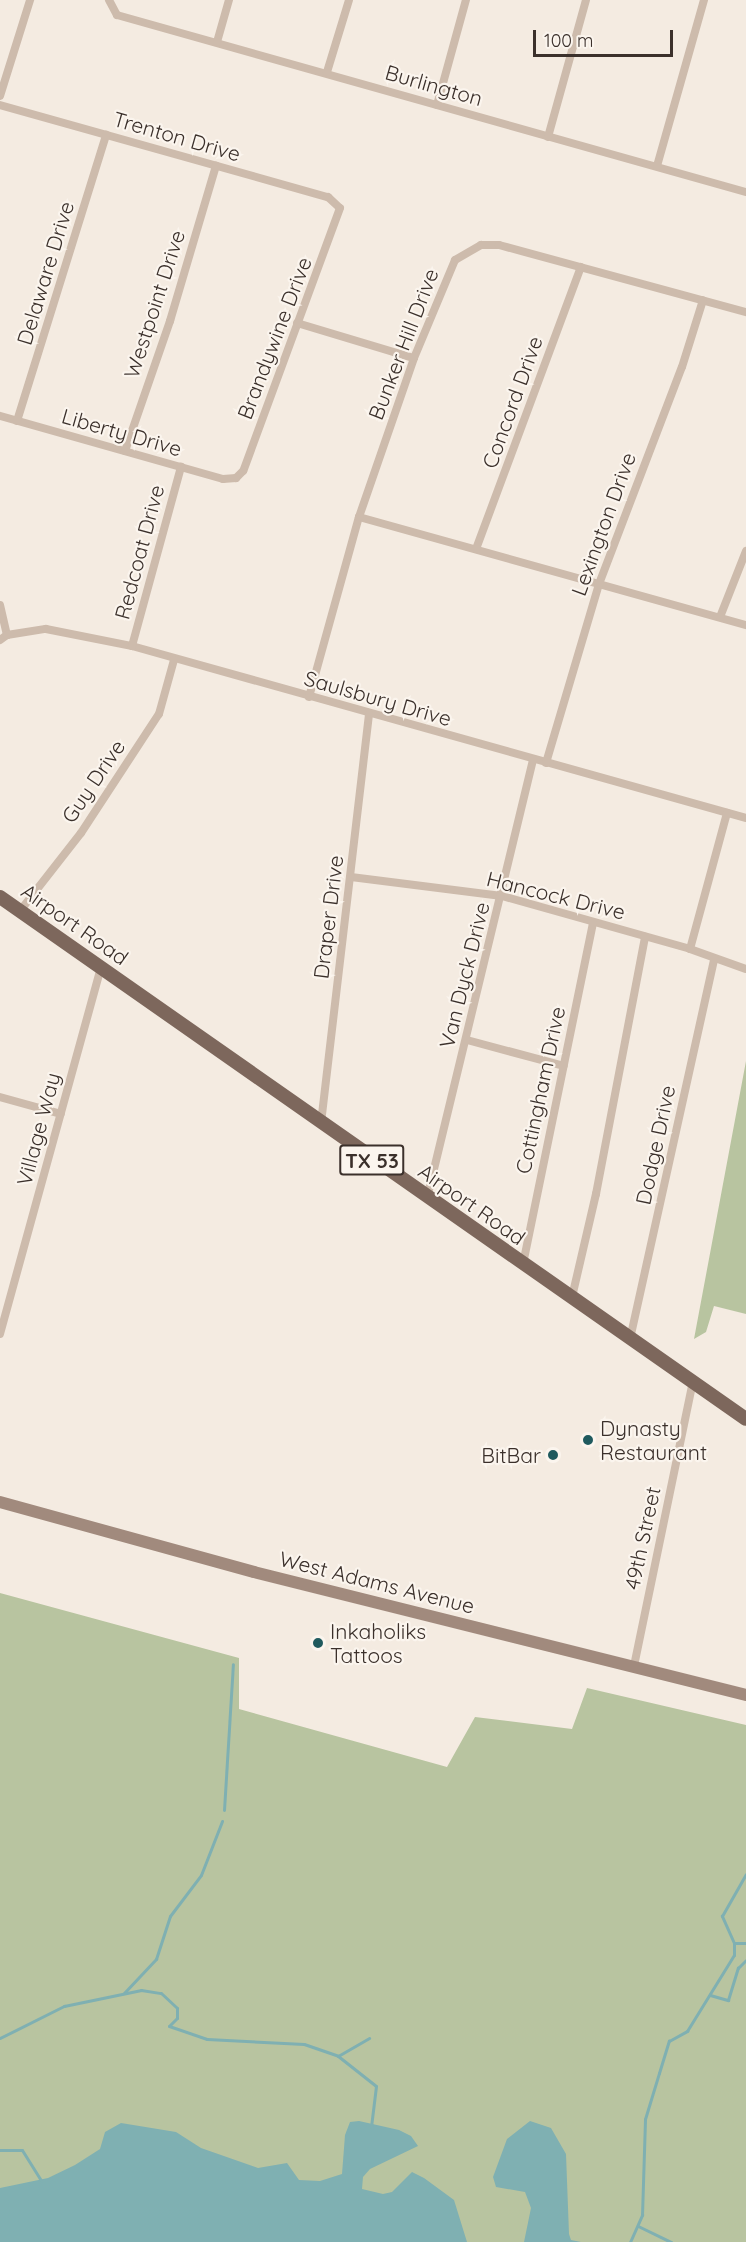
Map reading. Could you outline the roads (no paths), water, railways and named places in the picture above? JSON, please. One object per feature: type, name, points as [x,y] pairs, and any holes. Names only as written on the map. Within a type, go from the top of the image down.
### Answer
[{"type":"main road","name":"Airport Road","points":[[0,897],[427,1199],[746,1419]]},
{"type":"main road","name":"West Adams Avenue","points":[[0,1502],[254,1572],[746,1695]]},
{"type":"street","points":[[0,96],[30,0]]},
{"type":"street","name":"Burlington","points":[[109,0],[112,11],[746,192]]},
{"type":"street","points":[[217,42],[229,0]]},
{"type":"street","points":[[327,72],[349,0]]},
{"type":"street","points":[[437,105],[466,0]]},
{"type":"street","points":[[548,137],[586,0]]},
{"type":"street","points":[[657,166],[704,0]]},
{"type":"street","name":"Trenton Drive","points":[[0,105],[328,197],[340,208]]},
{"type":"street","name":"Delaware Drive","points":[[17,421],[106,135]]},
{"type":"street","name":"Westpoint Drive","points":[[124,451],[170,321],[216,166]]},
{"type":"street","name":"Brandywine Drive","points":[[236,478],[243,471],[297,323],[335,231],[340,208]]},
{"type":"street","name":"Bunker Hill Drive","points":[[309,697],[359,517],[414,358],[446,275],[466,251],[482,245],[499,246],[746,312]]},
{"type":"street","name":"Concord Drive","points":[[476,549],[580,267]]},
{"type":"street","name":"Lexington Drive","points":[[546,763],[599,584],[682,367],[703,300]]},
{"type":"street","points":[[297,323],[414,358]]},
{"type":"street","name":"Liberty Drive","points":[[0,416],[181,467],[236,478]]},
{"type":"street","name":"Redcoat Drive","points":[[132,646],[181,467]]},
{"type":"street","points":[[359,517],[746,625]]},
{"type":"street","points":[[720,617],[746,551]]},
{"type":"street","points":[[0,605],[4,638]]},
{"type":"street","name":"Saulsbury Drive","points":[[4,638],[46,629],[132,646],[369,715],[746,818]]},
{"type":"street","name":"Guy Drive","points":[[20,911],[81,833],[159,714],[174,660]]},
{"type":"street","name":"Draper Drive","points":[[321,1124],[369,715]]},
{"type":"street","name":"Van Dyck Drive","points":[[427,1199],[534,760]]},
{"type":"street","points":[[690,949],[727,813]]},
{"type":"street","name":"Hancock Drive","points":[[351,878],[502,896],[690,949],[746,969]]},
{"type":"street","name":"Cottingham Drive","points":[[523,1265],[593,923]]},
{"type":"street","points":[[572,1297],[596,1194],[645,937]]},
{"type":"street","name":"Dodge Drive","points":[[630,1339],[714,959]]},
{"type":"street","name":"Village Way","points":[[0,1334],[2,1316],[101,968]]},
{"type":"street","points":[[467,1040],[564,1066]]},
{"type":"street","points":[[0,1097],[61,1114]]},
{"type":"street","name":"49th Street","points":[[634,1666],[693,1383]]},
{"type":"water","points":[[359,2121],[399,2130],[411,2136],[418,2146],[370,2169],[363,2177],[362,2189],[383,2194],[392,2192],[412,2172],[424,2178],[454,2200],[467,2242],[0,2242],[0,2188],[48,2178],[75,2165],[100,2149],[105,2132],[121,2123],[176,2132],[201,2148],[258,2168],[287,2163],[299,2180],[320,2181],[342,2174],[345,2135],[350,2122]]},
{"type":"water","points":[[530,2121],[551,2128],[566,2154],[569,2234],[571,2240],[581,2242],[524,2242],[531,2208],[525,2192],[496,2187],[493,2177],[507,2139]]},
{"type":"waterway","points":[[224,1810],[233,1664]]},
{"type":"waterway","points":[[124,1993],[156,1959],[170,1916],[201,1875],[222,1821]]},
{"type":"waterway","points":[[630,2242],[642,2215],[645,2119],[669,2041],[687,2031],[734,1955],[734,1943],[722,1916],[746,1874]]},
{"type":"waterway","points":[[734,1943],[746,1943]]},
{"type":"waterway","points":[[710,1995],[728,2000],[738,1968],[746,1960]]},
{"type":"waterway","points":[[0,2038],[64,2006],[141,1990],[161,1993],[177,2008],[177,2018],[169,2026],[207,2039],[304,2044],[338,2056],[376,2086],[371,2127]]},
{"type":"waterway","points":[[338,2056],[369,2038]]},
{"type":"waterway","points":[[0,2150],[22,2150],[41,2181]]},
{"type":"waterway","points":[[638,2226],[671,2242]]},
{"type":"place","name":"Dynasty Restaurant","points":[[588,1440]]},
{"type":"place","name":"BitBar","points":[[553,1455]]},
{"type":"place","name":"Inkaholiks Tattoos","points":[[318,1643]]}]
